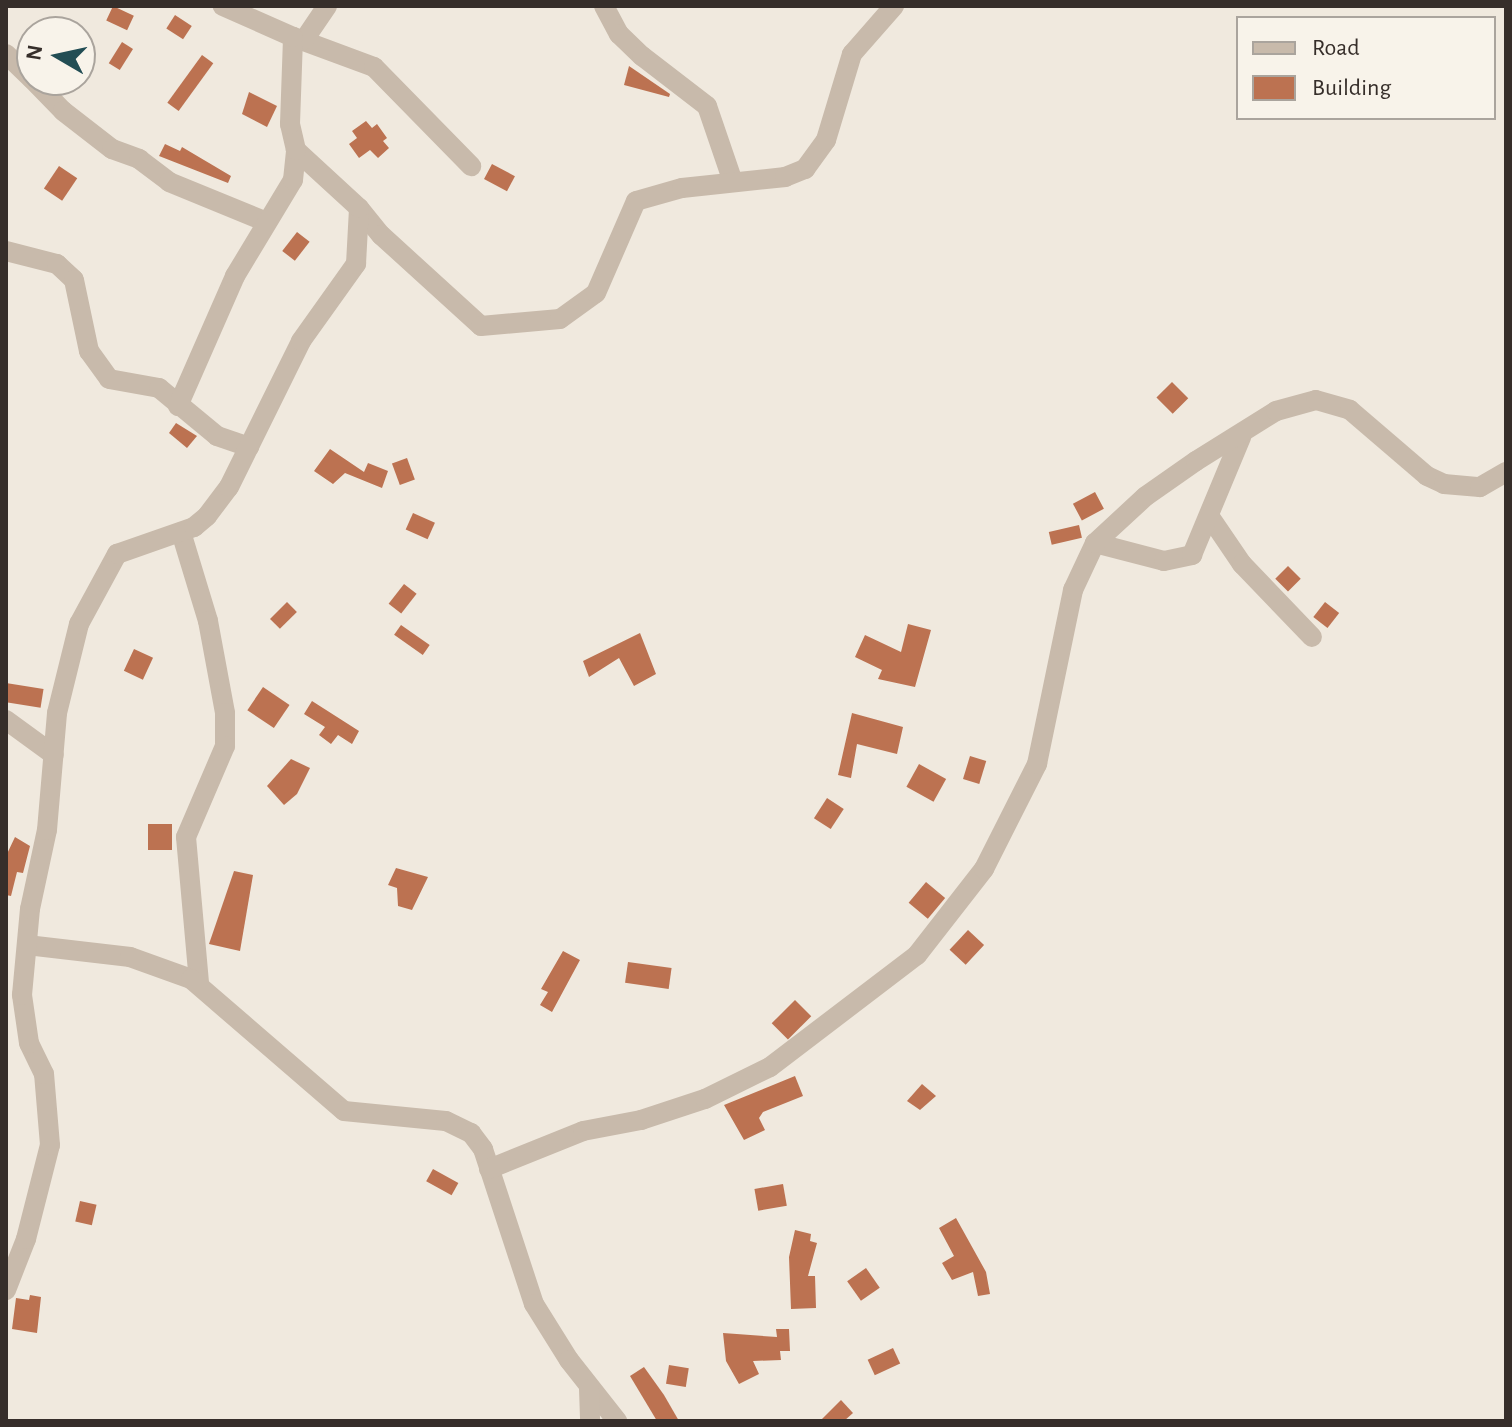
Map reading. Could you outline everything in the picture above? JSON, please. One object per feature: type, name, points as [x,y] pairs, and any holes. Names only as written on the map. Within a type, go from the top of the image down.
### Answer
[{"type":"street","points":[[223,6],[374,67],[471,166]]},
{"type":"street","points":[[178,406],[264,221],[293,180],[296,150],[290,124],[299,38],[327,6]]},
{"type":"street","points":[[604,6],[619,34],[642,56],[707,106],[733,182]]},
{"type":"street","points":[[296,150],[460,308],[489,327],[560,319],[583,306],[608,275],[636,201],[733,182],[785,177],[805,169],[820,154],[852,54],[894,6]]},
{"type":"street","points":[[49,96],[63,111],[112,149],[139,159],[169,182],[264,221]]},
{"type":"street","points":[[6,1290],[26,1239],[50,1145],[51,1112],[44,1074],[27,1034],[15,986],[27,945],[54,755],[57,713],[79,624],[101,576],[130,546],[181,532],[207,516],[249,447],[301,341],[350,277],[359,241],[359,208]]},
{"type":"street","points":[[6,251],[57,264],[74,280],[89,351],[109,379],[159,388],[217,436],[249,447]]},
{"type":"street","points":[[489,1169],[583,1131],[641,1120],[705,1099],[770,1067],[917,955],[984,869],[1037,764],[1073,590],[1095,543],[1146,496],[1241,437],[1276,411],[1316,400],[1350,410],[1427,476],[1444,484],[1480,487],[1506,472]]},
{"type":"street","points":[[1095,543],[1122,553],[1183,560],[1192,555],[1241,437]]},
{"type":"street","points":[[1210,517],[1242,564],[1312,637]]},
{"type":"street","points":[[181,532],[208,621],[225,713],[225,746],[186,837],[199,983]]},
{"type":"street","points":[[6,720],[54,755]]},
{"type":"street","points":[[27,945],[130,957],[199,983],[329,1102],[361,1114],[446,1121],[471,1133],[489,1169],[534,1304],[589,1389],[617,1421]]},
{"type":"street","points":[[589,1389],[590,1421]]},
{"type":"building","points":[[113,6],[134,16],[127,30],[106,21]]},
{"type":"building","points":[[175,15],[192,26],[183,39],[166,28]]},
{"type":"building","points":[[122,42],[133,49],[120,70],[109,63]]},
{"type":"building","points":[[202,55],[213,63],[179,111],[167,103]]},
{"type":"building","points":[[629,66],[670,94],[669,97],[624,85]]},
{"type":"building","points":[[249,92],[277,106],[267,127],[242,114]]},
{"type":"building","points":[[366,121],[372,128],[377,124],[387,138],[383,141],[389,148],[378,158],[370,150],[359,158],[349,144],[357,138],[352,131]]},
{"type":"building","points":[[165,144],[180,151],[182,147],[231,176],[228,183],[159,156]]},
{"type":"building","points":[[492,164],[515,176],[507,191],[484,179]]},
{"type":"building","points":[[59,166],[77,178],[62,201],[44,188]]},
{"type":"building","points":[[297,232],[310,242],[295,261],[282,251]]},
{"type":"building","points":[[1172,382],[1188,398],[1173,414],[1156,398]]},
{"type":"building","points":[[176,423],[197,436],[187,448],[169,433]]},
{"type":"building","points":[[330,449],[364,472],[368,463],[388,471],[382,488],[345,473],[333,484],[314,471]]},
{"type":"building","points":[[407,458],[415,480],[400,485],[392,463]]},
{"type":"building","points":[[1095,492],[1104,509],[1082,521],[1073,504]]},
{"type":"building","points":[[413,513],[435,523],[428,539],[406,529]]},
{"type":"building","points":[[1079,525],[1082,538],[1052,545],[1049,532]]},
{"type":"building","points":[[1288,566],[1301,579],[1288,591],[1275,579]]},
{"type":"building","points":[[404,584],[417,594],[401,614],[389,604]]},
{"type":"building","points":[[287,602],[297,612],[280,629],[270,619]]},
{"type":"building","points":[[1325,602],[1339,613],[1327,628],[1313,617]]},
{"type":"building","points":[[908,624],[931,630],[915,687],[878,679],[882,670],[855,657],[865,635],[901,652]]},
{"type":"building","points":[[401,625],[430,645],[423,655],[394,635]]},
{"type":"building","points":[[640,633],[656,674],[634,686],[619,658],[589,677],[583,661]]},
{"type":"building","points":[[134,649],[153,658],[143,680],[124,671]]},
{"type":"building","points":[[6,683],[44,689],[41,708],[6,702]]},
{"type":"building","points":[[263,687],[290,705],[274,728],[247,710]]},
{"type":"building","points":[[312,701],[359,731],[352,744],[338,735],[331,744],[319,735],[325,727],[304,714]]},
{"type":"building","points":[[852,713],[903,727],[897,754],[857,744],[851,778],[838,775]]},
{"type":"building","points":[[970,756],[986,761],[979,784],[963,779]]},
{"type":"building","points":[[291,759],[310,768],[297,794],[284,805],[267,786]]},
{"type":"building","points":[[919,764],[946,779],[934,802],[906,787]]},
{"type":"building","points":[[827,798],[844,809],[831,829],[814,818]]},
{"type":"building","points":[[148,824],[172,824],[172,850],[148,850]]},
{"type":"building","points":[[15,837],[30,846],[23,873],[17,872],[11,896],[6,895],[6,856]]},
{"type":"building","points":[[396,868],[428,877],[412,910],[398,906],[397,888],[388,885]]},
{"type":"building","points":[[234,871],[253,875],[240,951],[209,944]]},
{"type":"building","points":[[926,882],[945,898],[928,919],[909,903]]},
{"type":"building","points":[[968,930],[984,945],[966,965],[950,950]]},
{"type":"building","points":[[563,951],[580,960],[552,1012],[540,1005],[548,992],[541,989]]},
{"type":"building","points":[[628,962],[672,968],[669,989],[625,983]]},
{"type":"building","points":[[795,1000],[811,1016],[788,1040],[772,1023]]},
{"type":"building","points":[[795,1076],[803,1096],[763,1112],[759,1118],[765,1130],[744,1140],[724,1105]]},
{"type":"building","points":[[922,1084],[936,1096],[920,1110],[907,1101]]},
{"type":"building","points":[[433,1169],[458,1183],[452,1195],[426,1181]]},
{"type":"building","points":[[783,1184],[787,1206],[758,1211],[754,1189]]},
{"type":"building","points":[[80,1201],[97,1205],[92,1225],[75,1221]]},
{"type":"building","points":[[956,1218],[986,1272],[990,1294],[978,1296],[973,1272],[952,1280],[942,1263],[954,1256],[939,1228]]},
{"type":"building","points":[[795,1230],[811,1234],[810,1241],[817,1243],[808,1276],[815,1276],[816,1308],[791,1309],[789,1257]]},
{"type":"building","points":[[866,1268],[880,1288],[861,1301],[847,1281]]},
{"type":"building","points":[[30,1295],[41,1297],[37,1333],[12,1329],[16,1298],[29,1300]]},
{"type":"building","points":[[776,1329],[789,1329],[790,1351],[780,1351],[781,1360],[753,1361],[759,1374],[739,1384],[726,1361],[723,1333],[777,1337]]},
{"type":"building","points":[[893,1348],[900,1363],[875,1375],[868,1360]]},
{"type":"building","points":[[669,1365],[689,1368],[686,1387],[666,1384]]},
{"type":"building","points":[[644,1367],[679,1421],[657,1421],[630,1376]]},
{"type":"building","points":[[841,1400],[853,1413],[844,1421],[820,1421]]}]
